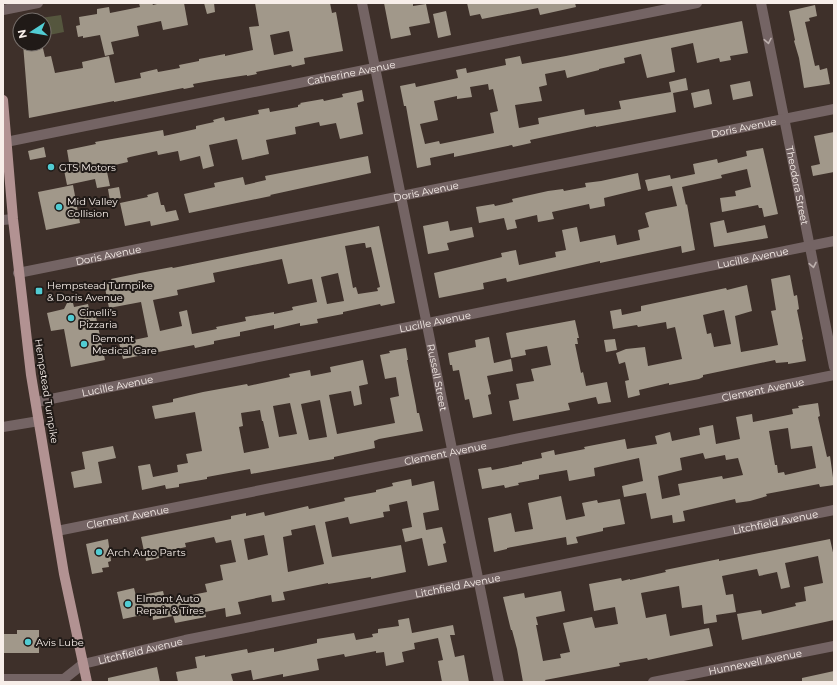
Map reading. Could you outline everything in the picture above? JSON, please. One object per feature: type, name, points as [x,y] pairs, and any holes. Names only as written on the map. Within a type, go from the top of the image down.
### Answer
[{"type":"main road","name":"Hempstead Turnpike","points":[[3,100],[6,142],[8,219],[18,273],[30,367],[64,574],[87,682]]},
{"type":"street","points":[[3,10],[38,3]]},
{"type":"street","name":"Russell Street","points":[[362,3],[499,682]]},
{"type":"street","name":"Catherine Avenue","points":[[6,142],[697,3]]},
{"type":"street","name":"Theodora Street","points":[[761,3],[834,367]]},
{"type":"street","name":"Doris Avenue","points":[[18,273],[834,109]]},
{"type":"street","name":"Lucille Avenue","points":[[36,402],[834,241]]},
{"type":"street","name":"Clement Avenue","points":[[57,531],[834,375]]},
{"type":"street","points":[[3,428],[39,421]]},
{"type":"street","name":"Litchfield Avenue","points":[[83,664],[185,640],[834,510]]},
{"type":"street","name":"Hunnewell Avenue","points":[[653,682],[834,646]]},
{"type":"street","points":[[3,679],[64,679],[83,664]]},
{"type":"green space","points":[[61,15],[64,32],[52,34],[52,16]]},
{"type":"building","points":[[139,3],[152,3],[153,5],[161,3],[184,3],[188,25],[163,30],[161,21],[137,26],[139,36],[111,42],[114,54],[105,56],[100,35],[83,38],[83,36],[78,37],[76,26],[80,25],[79,17],[97,14],[97,9],[109,7],[110,13],[140,7]]},
{"type":"building","points":[[204,3],[214,3],[215,12],[207,14]]},
{"type":"building","points":[[255,3],[330,3],[332,13],[336,12],[343,51],[304,58],[305,64],[292,67],[291,65],[256,72],[257,74],[247,76],[193,84],[194,87],[29,118],[24,52],[44,52],[45,57],[51,56],[55,73],[83,68],[82,62],[109,56],[115,83],[141,78],[140,73],[157,69],[158,72],[180,68],[179,65],[199,61],[199,59],[225,54],[225,56],[253,50],[249,27],[259,26]],"holes":[[[289,31],[293,51],[274,55],[270,35]]]},
{"type":"building","points":[[384,3],[413,3],[413,6],[426,4],[430,23],[409,27],[411,35],[391,39]]},
{"type":"building","points":[[467,3],[575,3],[576,7],[540,15],[538,8],[482,19],[480,14],[470,16]]},
{"type":"building","points":[[815,5],[817,16],[809,18],[810,21],[805,22],[815,66],[819,65],[820,70],[827,68],[830,84],[804,88],[789,11]]},
{"type":"building","points":[[446,11],[451,35],[438,38],[433,14]]},
{"type":"building","points":[[742,21],[748,53],[730,56],[731,60],[720,62],[719,58],[697,63],[693,43],[671,48],[675,72],[647,78],[641,54],[624,58],[625,63],[567,78],[565,70],[545,74],[547,85],[539,87],[542,101],[515,105],[519,128],[539,124],[538,118],[584,109],[585,115],[621,109],[619,101],[671,92],[669,82],[686,78],[688,90],[673,93],[676,112],[596,126],[530,140],[531,143],[513,147],[512,145],[454,157],[454,153],[430,158],[431,165],[417,168],[406,106],[404,106],[400,86],[415,83],[416,87],[458,78],[456,70],[466,68],[467,73],[506,65],[505,59],[520,56],[522,64]],"holes":[[[488,84],[489,90],[493,89],[498,111],[490,113],[494,133],[440,144],[439,141],[425,144],[420,124],[438,120],[434,101],[457,96],[457,99],[472,97],[470,87]]]},
{"type":"building","points":[[750,81],[753,96],[733,100],[730,85]]},
{"type":"building","points":[[709,89],[712,104],[694,108],[691,93]]},
{"type":"building","points":[[362,90],[364,101],[357,103],[363,134],[340,139],[336,123],[320,126],[319,122],[295,127],[296,134],[266,140],[269,154],[242,160],[237,139],[209,145],[214,166],[203,169],[200,156],[180,161],[178,151],[158,155],[157,151],[130,157],[127,158],[128,162],[106,167],[110,186],[97,188],[95,179],[67,185],[64,170],[70,168],[67,150],[96,144],[95,142],[163,130],[164,136],[196,129],[196,126],[214,122],[213,120],[224,117],[225,121],[259,114],[258,110],[269,108],[270,112],[298,107],[298,105],[301,104],[300,103],[323,99],[324,101],[343,97],[342,94]]},
{"type":"building","points":[[834,132],[834,172],[813,176],[811,166],[820,164],[814,136]]},
{"type":"building","points":[[44,147],[46,157],[30,160],[28,151]]},
{"type":"building","points":[[763,148],[778,214],[764,217],[762,208],[759,208],[758,205],[722,212],[720,198],[736,196],[735,191],[751,187],[747,169],[721,175],[722,178],[682,187],[686,205],[687,204],[695,250],[682,253],[681,246],[600,263],[600,261],[507,282],[506,278],[483,283],[484,289],[439,298],[434,273],[502,257],[501,253],[516,250],[519,265],[556,257],[555,252],[566,250],[562,230],[577,227],[580,242],[615,235],[617,245],[640,240],[638,230],[649,227],[645,213],[677,206],[672,186],[648,191],[645,180],[670,175],[671,179],[695,174],[693,164],[717,159],[718,163],[747,156],[746,151]]},
{"type":"building","points":[[368,156],[371,173],[189,213],[184,194],[215,187],[214,183],[243,177],[245,185],[266,180],[265,176]]},
{"type":"building","points":[[638,173],[641,189],[604,198],[605,206],[590,209],[589,204],[552,212],[554,219],[538,222],[537,215],[515,220],[517,228],[507,230],[504,218],[479,223],[476,207],[494,204],[495,206],[513,202],[512,199],[548,191],[563,189],[564,191],[586,187],[585,183]]},
{"type":"building","name":"Mid Valley Collision","points":[[73,185],[80,223],[46,230],[38,192]]},
{"type":"building","points":[[119,187],[121,198],[110,201],[108,189]]},
{"type":"building","points":[[158,192],[161,205],[164,205],[166,212],[176,210],[179,220],[151,226],[150,221],[125,226],[120,203],[148,197],[147,195]]},
{"type":"building","points":[[724,220],[727,233],[765,225],[768,238],[714,247],[710,223]]},
{"type":"building","points":[[448,221],[450,231],[472,227],[474,237],[447,243],[449,250],[428,254],[423,226]]},
{"type":"building","points":[[379,226],[395,303],[381,306],[380,304],[343,312],[343,314],[317,319],[318,323],[300,326],[300,323],[274,329],[274,325],[240,332],[240,336],[214,341],[214,344],[195,348],[194,345],[123,359],[119,343],[148,337],[141,302],[109,308],[104,283],[112,281],[111,279],[173,268]],"holes":[[[365,243],[366,248],[371,247],[380,287],[377,288],[378,291],[358,294],[356,287],[353,288],[345,246]],[[282,259],[288,284],[312,279],[317,302],[292,307],[293,310],[274,314],[274,312],[245,317],[246,321],[192,334],[187,310],[179,312],[182,326],[160,331],[153,300],[178,295],[177,290],[215,282],[213,273]],[[338,273],[344,301],[327,304],[321,277]]]},
{"type":"building","points":[[790,275],[794,296],[797,295],[799,309],[797,310],[806,361],[788,364],[788,362],[776,363],[775,360],[703,375],[703,377],[699,379],[669,385],[669,383],[639,390],[640,395],[628,398],[625,381],[629,380],[625,362],[619,364],[616,353],[626,349],[645,347],[648,366],[682,359],[675,327],[667,329],[666,322],[638,327],[637,325],[613,329],[610,311],[621,309],[622,315],[641,311],[641,306],[747,285],[752,311],[735,316],[741,352],[758,349],[778,345],[771,311],[776,310],[771,279]],"holes":[[[724,310],[731,344],[714,347],[711,333],[707,334],[703,315]]]},
{"type":"building","points":[[71,295],[74,307],[88,304],[90,313],[95,312],[105,360],[71,367],[64,329],[51,331],[47,313],[64,309]]},
{"type":"building","points":[[575,320],[579,338],[577,338],[578,344],[575,344],[581,373],[583,372],[586,386],[607,382],[611,402],[598,404],[596,397],[568,403],[570,410],[513,421],[509,401],[519,399],[516,384],[534,381],[531,369],[551,365],[547,346],[525,350],[526,355],[511,358],[506,333]]},
{"type":"building","points":[[489,337],[494,363],[511,359],[513,371],[487,376],[491,394],[488,395],[492,414],[473,418],[469,399],[465,400],[459,370],[453,371],[452,365],[450,365],[448,353],[476,347],[475,340]]},
{"type":"building","points":[[615,339],[617,350],[606,352],[604,340]]},
{"type":"building","points":[[406,348],[417,413],[419,413],[423,431],[379,439],[374,441],[375,448],[334,457],[334,459],[251,474],[250,469],[179,484],[179,487],[166,489],[165,485],[142,490],[138,466],[150,464],[153,477],[178,472],[177,465],[188,463],[186,454],[202,451],[195,412],[155,419],[152,406],[173,402],[173,399],[203,392],[247,384],[248,386],[290,377],[289,374],[310,370],[311,376],[331,372],[330,367],[363,360],[368,384],[359,386],[362,404],[354,406],[351,391],[329,395],[337,434],[395,423],[390,398],[399,396],[396,377],[385,379],[380,355],[390,353],[389,351]],"holes":[[[320,400],[327,437],[309,440],[301,404]],[[290,403],[297,434],[279,437],[273,406]],[[260,410],[269,448],[244,453],[239,427],[243,426],[241,413]]]},
{"type":"building","points":[[818,403],[820,416],[818,417],[827,457],[830,456],[834,485],[820,487],[819,484],[766,494],[767,496],[750,501],[736,503],[735,499],[683,511],[685,521],[673,523],[672,515],[651,519],[646,493],[624,497],[622,486],[643,481],[639,458],[594,468],[595,476],[569,481],[567,470],[539,475],[539,479],[518,483],[519,485],[505,488],[504,485],[482,489],[478,469],[491,467],[492,470],[522,464],[522,462],[542,458],[541,453],[554,450],[555,455],[585,449],[584,447],[625,439],[627,449],[657,444],[655,436],[670,432],[672,441],[700,435],[699,428],[713,425],[716,444],[740,439],[736,417],[752,414],[753,422],[793,414],[792,409],[799,408],[798,406]],"holes":[[[788,428],[791,449],[812,446],[816,468],[785,475],[784,472],[778,473],[777,465],[775,465],[769,431]],[[703,453],[705,459],[725,455],[726,460],[738,458],[743,475],[723,479],[722,476],[678,484],[680,495],[662,499],[658,476],[682,470],[680,458]]]},
{"type":"building","points":[[113,446],[116,458],[98,462],[102,483],[74,488],[71,472],[85,469],[82,452]]},
{"type":"building","points":[[411,479],[412,486],[434,481],[439,510],[423,513],[426,530],[442,527],[446,543],[443,544],[447,562],[428,566],[422,538],[405,542],[402,529],[412,527],[407,501],[389,505],[390,511],[383,512],[384,517],[350,524],[348,517],[325,522],[332,557],[401,545],[406,572],[371,579],[371,577],[328,583],[283,592],[285,600],[272,602],[271,595],[238,602],[241,614],[226,617],[225,608],[205,612],[206,617],[175,623],[173,616],[153,620],[152,613],[123,619],[117,592],[134,588],[136,596],[163,591],[166,603],[183,599],[182,597],[207,592],[205,584],[223,580],[220,565],[236,562],[231,540],[216,543],[214,537],[185,543],[186,547],[158,553],[159,558],[146,561],[141,537],[231,519],[231,516],[246,513],[246,516],[264,512],[265,516],[308,506],[309,509],[345,501],[344,498],[376,492],[376,490],[393,486],[392,483]],"holes":[[[315,525],[324,564],[288,572],[283,537],[292,535],[291,530]],[[264,535],[268,555],[248,560],[244,539]]]},
{"type":"building","points":[[561,496],[566,520],[585,516],[582,503],[597,500],[598,503],[620,499],[625,524],[603,528],[603,531],[576,537],[578,543],[567,545],[566,537],[507,548],[494,552],[488,518],[511,513],[515,532],[533,529],[528,503]]},
{"type":"building","name":"Arch Auto Parts","points":[[108,539],[111,561],[108,562],[109,567],[102,568],[103,572],[92,574],[86,544]]},
{"type":"building","points":[[830,539],[834,557],[834,620],[742,640],[737,614],[761,610],[762,614],[796,606],[795,603],[806,601],[804,587],[823,583],[818,556],[785,563],[790,587],[781,589],[777,572],[759,576],[757,569],[722,576],[726,595],[733,594],[736,612],[716,615],[717,622],[704,624],[702,605],[682,608],[679,586],[641,593],[646,618],[666,614],[670,636],[709,628],[713,646],[648,660],[647,658],[619,663],[620,666],[545,680],[546,682],[523,682],[517,649],[503,597],[524,593],[525,598],[561,591],[565,611],[536,617],[538,625],[536,625],[543,661],[561,658],[560,654],[570,652],[563,623],[592,617],[595,628],[618,624],[615,607],[594,611],[589,584],[621,578],[622,581],[630,580],[666,572],[665,570]]},
{"type":"building","points":[[409,618],[412,633],[453,625],[455,635],[450,635],[455,657],[464,655],[469,682],[442,682],[438,661],[443,660],[438,638],[414,643],[415,649],[402,652],[404,662],[386,666],[384,652],[376,653],[376,651],[345,657],[344,654],[317,659],[319,670],[283,677],[283,674],[253,680],[251,670],[231,674],[233,681],[178,682],[176,672],[197,668],[195,657],[205,655],[205,657],[247,649],[248,653],[274,648],[274,652],[317,643],[317,639],[354,633],[356,640],[373,637],[372,634],[378,633],[378,629],[399,626],[398,620]]},
{"type":"building","name":"Avis Lube","points":[[17,630],[39,630],[39,653],[3,653],[3,634],[17,634]]},
{"type":"building","points":[[157,667],[160,682],[108,682],[108,678]]},
{"type":"building","points":[[834,671],[834,682],[802,682],[802,678]]},
{"type":"place","name":"GTS Motors","points":[[51,167]]},
{"type":"place","name":"Mid Valley Collision","points":[[59,207]]},
{"type":"place","name":"Hempstead Turnpike & Doris Avenue","points":[[39,291]]},
{"type":"place","name":"Cinelli’s Pizzaria","points":[[71,318]]},
{"type":"place","name":"Demont Medical Care","points":[[84,344]]},
{"type":"place","name":"Arch Auto Parts","points":[[99,552]]},
{"type":"place","name":"Elmont Auto Repair & Tires","points":[[128,604]]},
{"type":"place","name":"Avis Lube","points":[[28,642]]}]
